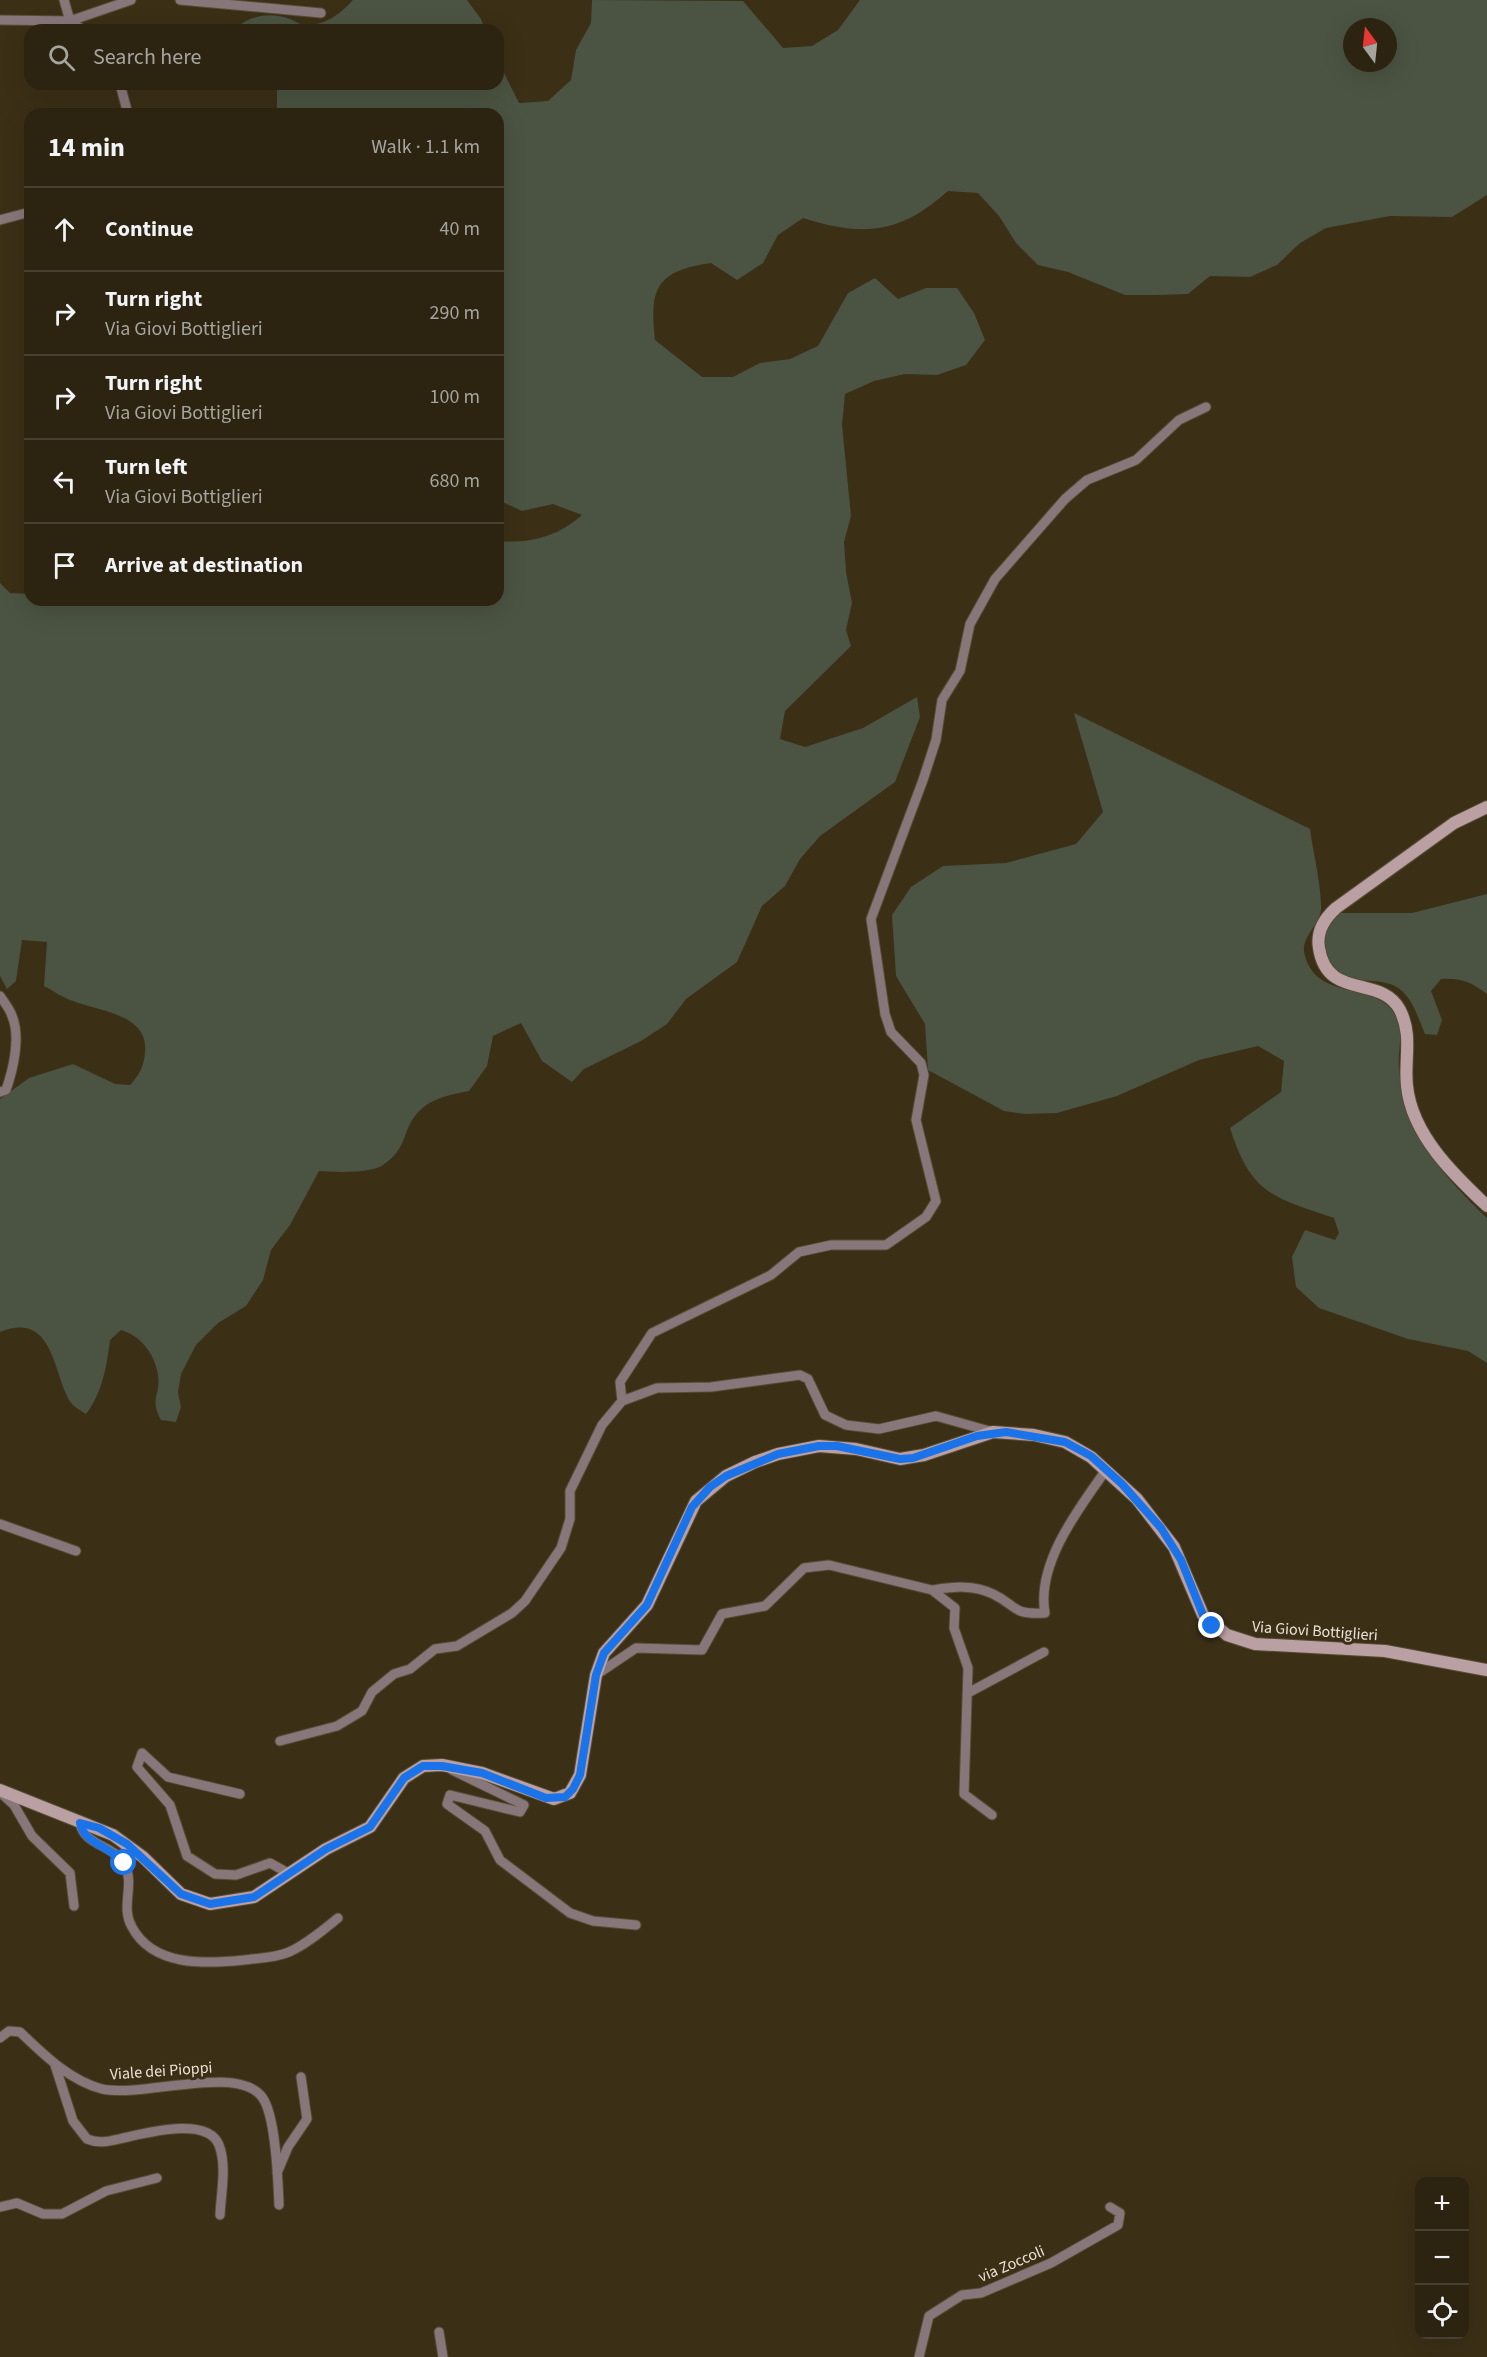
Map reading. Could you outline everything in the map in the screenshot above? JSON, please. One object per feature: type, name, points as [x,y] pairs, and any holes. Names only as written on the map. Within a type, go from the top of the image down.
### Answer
[{"type":"street","points":[[64,0],[70,21],[74,24]]},
{"type":"street","points":[[0,20],[70,21],[131,0]]},
{"type":"street","points":[[180,0],[321,13]]},
{"type":"street","points":[[122,90],[126,108]]},
{"type":"street","points":[[0,220],[24,214]]},
{"type":"street","points":[[622,1401],[620,1382],[652,1334],[659,1329],[771,1275],[799,1252],[831,1245],[886,1245],[926,1217],[936,1201],[916,1120],[924,1075],[921,1063],[891,1032],[885,1014],[871,919],[936,740],[942,700],[960,671],[970,624],[995,579],[1065,499],[1087,480],[1136,460],[1179,420],[1206,407]]},
{"type":"street","points":[[1487,807],[1454,823],[1336,908],[1324,922],[1318,943],[1324,965],[1336,979],[1375,991],[1398,1007],[1409,1040],[1407,1088],[1416,1119],[1438,1153],[1487,1206]]},
{"type":"street","points":[[0,996],[13,1017],[15,1047],[10,1079],[6,1090],[0,1092]]},
{"type":"street","points":[[280,1741],[337,1726],[362,1711],[372,1692],[394,1674],[410,1669],[435,1649],[457,1646],[512,1613],[525,1601],[561,1548],[570,1519],[570,1491],[602,1425],[622,1401],[657,1388],[711,1387],[800,1375],[811,1383],[825,1415],[846,1425],[879,1430],[936,1416],[993,1432]]},
{"type":"street","name":"Via Giovi Bottiglieri","points":[[0,1791],[80,1823],[99,1828],[127,1844],[181,1894],[200,1902],[221,1903],[254,1897],[343,1839],[370,1827],[394,1789],[414,1770],[432,1764],[482,1773],[546,1798],[565,1797],[573,1789],[580,1775],[596,1675],[604,1653],[647,1605],[692,1507],[710,1487],[755,1461],[800,1449],[837,1446],[900,1459],[913,1458],[993,1432],[1019,1433],[1065,1442],[1091,1456],[1137,1498],[1166,1534],[1187,1573],[1203,1615],[1227,1635],[1255,1644],[1385,1651],[1487,1670]]},
{"type":"street","points":[[596,1675],[636,1648],[702,1650],[722,1614],[765,1606],[804,1568],[828,1565],[932,1590],[964,1586],[994,1594],[1011,1609],[1029,1614],[1045,1613],[1042,1600],[1047,1572],[1073,1518],[1106,1470]]},
{"type":"street","points":[[0,1524],[76,1551]]},
{"type":"street","points":[[932,1590],[955,1608],[954,1629],[968,1668],[964,1794],[992,1815]]},
{"type":"street","points":[[968,1693],[1044,1652]]},
{"type":"street","points":[[240,1794],[168,1777],[142,1752],[137,1767],[170,1806],[187,1856],[215,1874],[236,1875],[270,1863],[288,1873]]},
{"type":"street","points":[[442,1766],[524,1805],[520,1812],[450,1795],[447,1804],[485,1831],[500,1860],[570,1913],[593,1922],[636,1925]]},
{"type":"street","points":[[0,1791],[14,1804],[32,1836],[70,1873],[74,1906]]},
{"type":"street","points":[[80,1823],[82,1831],[88,1838],[114,1852],[124,1863],[130,1879],[126,1916],[139,1938],[163,1954],[180,1960],[214,1963],[278,1956],[300,1946],[338,1918]]},
{"type":"street","name":"Viale dei Pioppi","points":[[0,2038],[9,2031],[20,2032],[55,2065],[99,2088],[113,2090],[171,2087],[214,2081],[244,2084],[262,2096],[267,2105],[279,2205]]},
{"type":"street","points":[[55,2065],[73,2121],[87,2139],[105,2142],[185,2128],[201,2131],[213,2137],[217,2141],[222,2158],[220,2215]]},
{"type":"street","name":"Viale dei Pioppi","points":[[277,2174],[288,2147],[307,2119],[301,2077]]},
{"type":"street","points":[[0,2207],[17,2203],[43,2214],[62,2214],[106,2191],[157,2178]]},
{"type":"street","name":"via Zoccoli","points":[[919,2357],[929,2316],[962,2295],[981,2293],[1051,2263],[1118,2225],[1120,2213],[1110,2207]]},
{"type":"street","points":[[439,2332],[444,2356]]},
{"type":"green space","points":[[353,0],[467,0],[483,24],[313,24],[325,21],[342,11]]},
{"type":"green space","points":[[592,0],[743,1],[783,48],[812,46],[838,30],[860,0],[1487,0],[1487,195],[1452,217],[1390,216],[1326,228],[1300,243],[1277,265],[1250,277],[1210,276],[1188,294],[1125,295],[1068,272],[1038,265],[1016,243],[999,216],[978,193],[948,191],[914,216],[880,228],[844,228],[803,218],[778,235],[763,263],[737,280],[711,263],[693,266],[668,277],[660,285],[656,294],[653,322],[655,340],[702,377],[733,377],[760,363],[790,359],[818,346],[848,293],[875,278],[898,299],[926,288],[957,288],[974,313],[985,340],[966,365],[937,375],[905,374],[874,381],[845,394],[842,425],[851,516],[844,542],[846,572],[852,603],[846,630],[851,646],[785,711],[780,739],[805,747],[863,728],[917,697],[920,717],[895,782],[820,836],[800,859],[785,886],[762,906],[737,962],[686,999],[667,1024],[641,1041],[584,1069],[572,1082],[542,1061],[521,1023],[493,1036],[487,1066],[469,1091],[433,1101],[415,1116],[401,1146],[383,1165],[361,1171],[319,1171],[290,1225],[271,1250],[263,1280],[246,1306],[218,1323],[196,1345],[181,1374],[178,1392],[181,1407],[176,1422],[161,1420],[158,1413],[156,1401],[158,1375],[150,1353],[141,1341],[121,1330],[110,1340],[100,1388],[86,1414],[74,1406],[67,1396],[51,1352],[43,1340],[33,1331],[19,1327],[0,1332],[0,1099],[29,1078],[73,1064],[115,1084],[130,1085],[142,1066],[145,1052],[144,1039],[139,1029],[120,1016],[69,1000],[44,986],[47,942],[22,940],[16,981],[7,989],[0,976],[0,583],[10,593],[24,594],[24,606],[504,606],[504,542],[533,540],[543,537],[564,528],[582,515],[553,504],[522,511],[504,503],[504,108],[277,108],[277,90],[504,90],[504,73],[519,103],[548,101],[571,80],[576,50],[591,23]]},
{"type":"green space","points":[[268,15],[300,24],[242,24],[250,19]]},
{"type":"green space","points":[[1074,713],[1310,829],[1321,901],[1317,922],[1307,938],[1304,950],[1311,970],[1332,985],[1372,996],[1393,1011],[1400,1032],[1399,1069],[1402,1092],[1417,1133],[1441,1169],[1487,1218],[1487,1363],[1468,1351],[1408,1339],[1319,1308],[1296,1287],[1292,1257],[1305,1230],[1335,1240],[1339,1233],[1334,1218],[1279,1198],[1267,1190],[1246,1167],[1238,1150],[1230,1128],[1281,1092],[1284,1061],[1258,1046],[1199,1060],[1117,1096],[1057,1113],[1026,1114],[1004,1111],[928,1070],[925,1024],[896,976],[892,915],[911,887],[943,866],[1006,863],[1076,844],[1103,812]]},
{"type":"green space","points":[[1487,894],[1487,994],[1466,982],[1441,979],[1431,991],[1442,1020],[1437,1035],[1425,1034],[1413,1006],[1400,989],[1387,983],[1358,980],[1340,975],[1327,957],[1324,934],[1327,925],[1338,913],[1412,913]]},
{"type":"route","points":[[124,1863],[114,1852],[88,1838],[82,1831],[80,1823],[99,1828],[127,1844],[181,1894],[210,1904],[254,1897],[326,1849],[370,1827],[394,1789],[414,1770],[423,1766],[432,1764],[482,1773],[546,1798],[565,1797],[573,1789],[580,1775],[596,1675],[604,1653],[643,1612],[696,1501],[726,1476],[755,1461],[800,1449],[837,1446],[900,1459],[913,1458],[993,1432],[1049,1437],[1065,1442],[1091,1456],[1122,1484],[1137,1498],[1166,1534],[1187,1573],[1203,1615],[1212,1626]]}]
